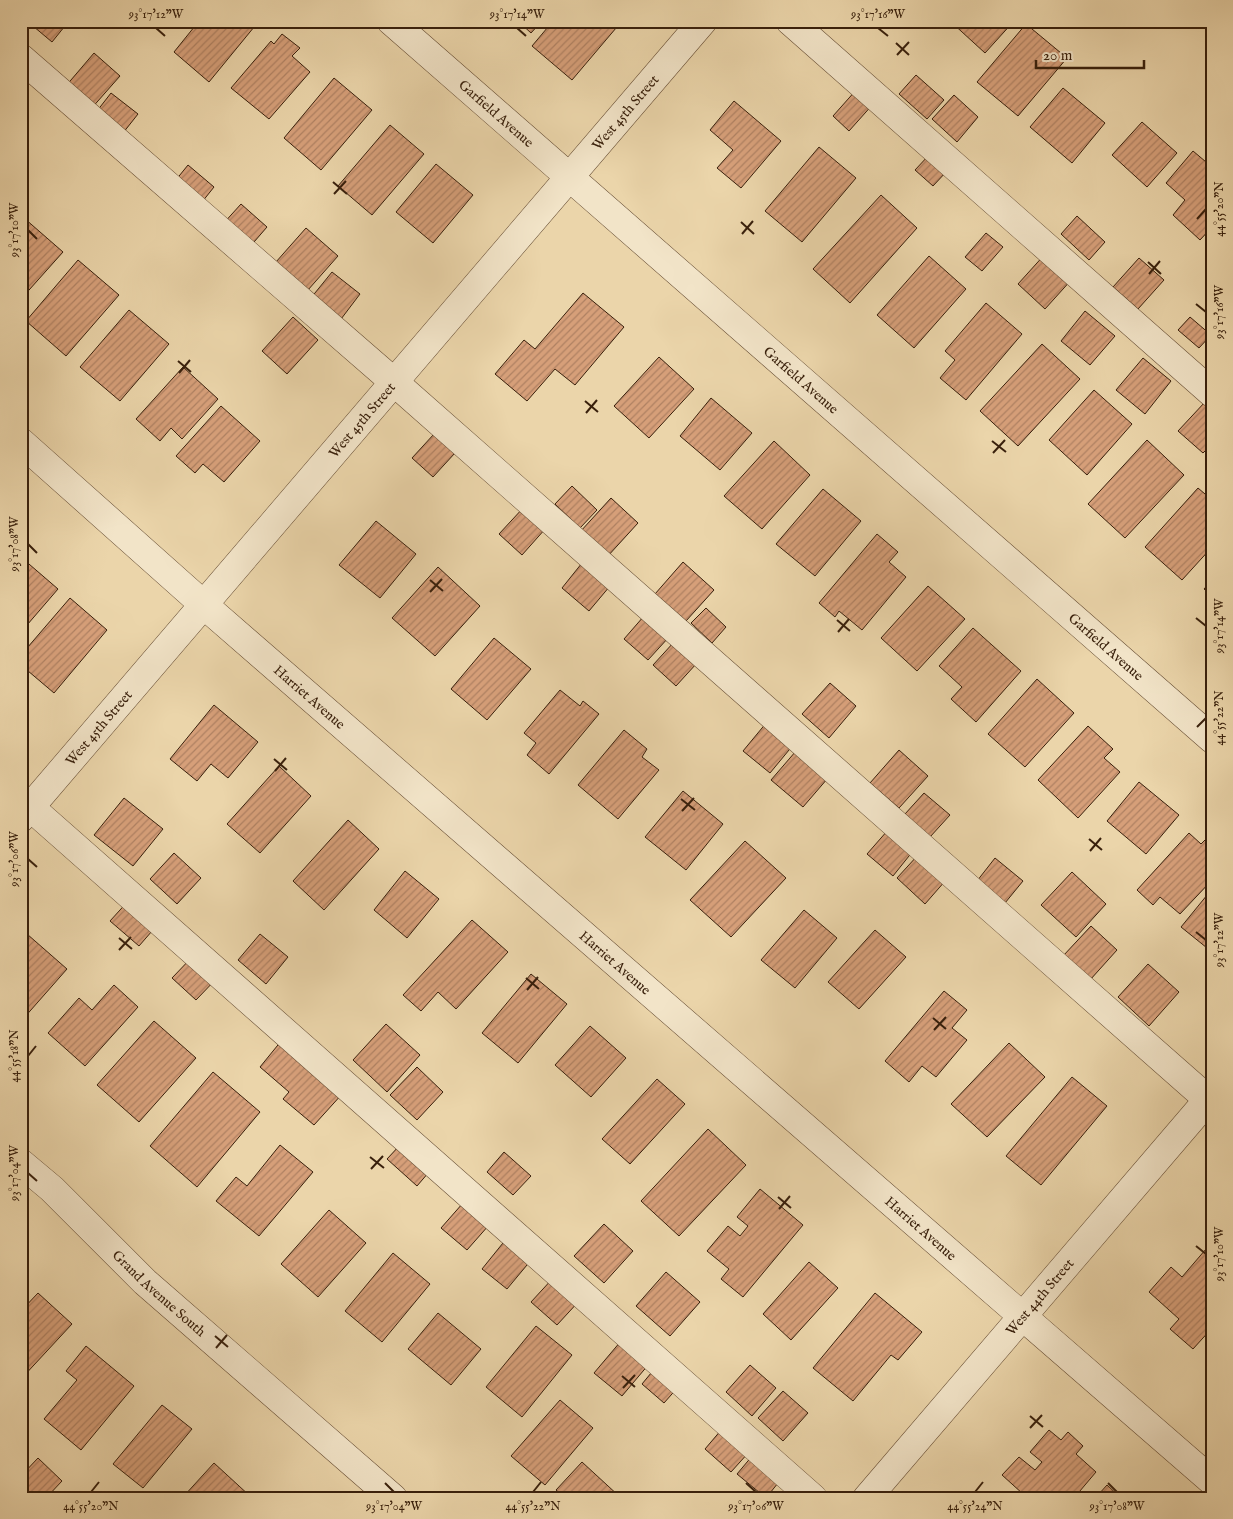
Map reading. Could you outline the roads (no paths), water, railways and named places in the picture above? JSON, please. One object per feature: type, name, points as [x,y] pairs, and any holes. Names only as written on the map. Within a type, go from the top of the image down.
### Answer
[{"type":"street","name":"Garfield Avenue","points":[[391,21],[1212,740]]},
{"type":"street","name":"West 45th Street","points":[[24,808],[204,605],[703,21]]},
{"type":"street","points":[[790,21],[1212,393]]},
{"type":"street","points":[[21,58],[394,382],[1211,1099]]},
{"type":"street","name":"Harriet Avenue","points":[[21,442],[204,605],[1212,1481]]},
{"type":"street","points":[[24,808],[813,1498]]},
{"type":"street","name":"West 44th Street","points":[[866,1498],[1211,1099]]},
{"type":"street","name":"Grand Avenue South","points":[[21,1163],[52,1189],[145,1282],[393,1498]]}]
